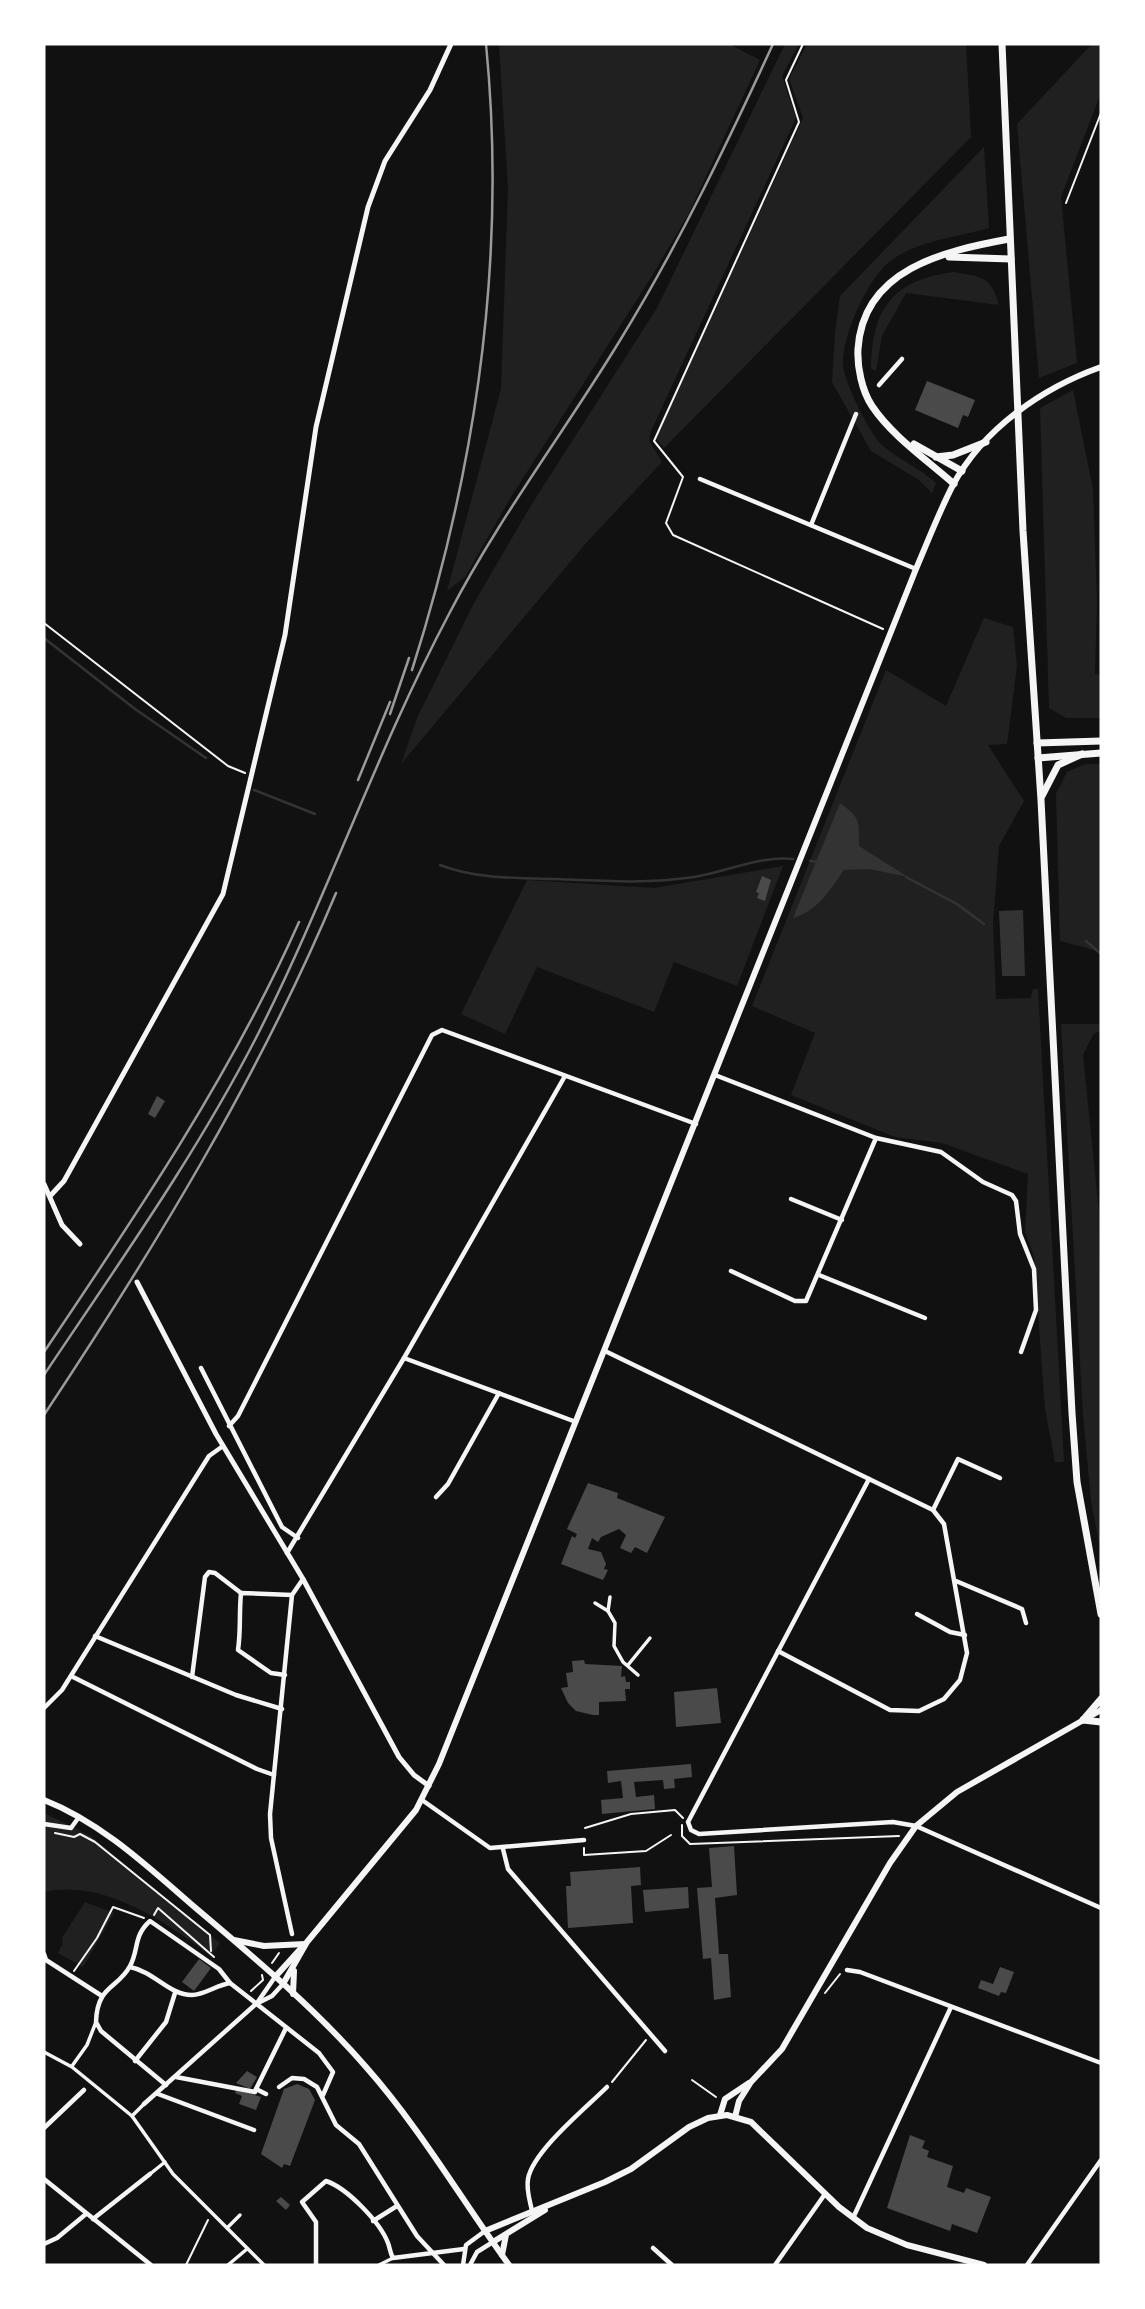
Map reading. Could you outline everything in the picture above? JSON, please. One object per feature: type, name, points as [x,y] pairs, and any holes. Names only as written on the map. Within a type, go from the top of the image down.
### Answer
[{"type":"main road","points":[[1002,44],[1004,150],[1022,446],[1023,531],[1041,800],[1077,1482],[1101,1614]]},
{"type":"main road","points":[[954,484],[901,437],[870,404],[860,369],[859,337],[867,312],[881,289],[906,269],[942,256],[1009,239]]},
{"type":"main road","points":[[942,256],[986,261],[1011,259]]},
{"type":"main road","points":[[275,1977],[306,1943],[422,1800],[429,1786],[577,1422],[916,569],[954,484],[986,442],[1018,411],[1101,367]]},
{"type":"main road","points":[[901,437],[962,471]]},
{"type":"main road","points":[[936,457],[953,455],[986,442]]},
{"type":"main road","points":[[1037,743],[1101,741]]},
{"type":"main road","points":[[1038,758],[1101,753]]},
{"type":"main road","points":[[1041,800],[1058,765],[1082,754]]},
{"type":"main road","points":[[1083,1720],[1101,1699]]},
{"type":"main road","points":[[735,2117],[738,2101],[751,2082],[782,2049],[916,1826],[957,1792],[1101,1710]]},
{"type":"main road","points":[[1083,1720],[1101,1722]]},
{"type":"main road","points":[[45,1800],[79,1817],[117,1842],[283,1984],[368,2069],[404,2115],[509,2265]]},
{"type":"main road","points":[[231,1939],[281,1946],[306,1943]]},
{"type":"main road","points":[[283,1984],[306,1943]]},
{"type":"main road","points":[[293,1994],[294,1967]]},
{"type":"main road","points":[[720,2115],[724,2099],[751,2082]]},
{"type":"main road","points":[[485,2231],[532,2215],[631,2169],[689,2127],[720,2115],[751,2122],[825,2194],[867,2228],[907,2245],[984,2265]]},
{"type":"main road","points":[[492,2242],[532,2215]]},
{"type":"main road","points":[[502,2255],[506,2235]]},
{"type":"street","points":[[51,1195],[65,1181],[219,904],[285,635],[316,427],[368,207],[385,161],[430,90],[451,44]]},
{"type":"street","points":[[878,385],[902,359]]},
{"type":"street","points":[[811,525],[856,414]]},
{"type":"street","points":[[700,479],[916,569]]},
{"type":"street","points":[[229,1426],[238,1416],[293,1311],[432,1035],[442,1030],[695,1124]]},
{"type":"street","points":[[715,1075],[876,1138],[941,1152],[983,1181],[1005,1190],[1016,1200],[1020,1234],[1034,1269],[1036,1310],[1021,1352]]},
{"type":"street","points":[[287,1553],[404,1358],[565,1076]]},
{"type":"street","points":[[731,1271],[801,1302],[809,1297],[876,1138]]},
{"type":"street","points":[[44,1184],[62,1225],[80,1244]]},
{"type":"street","points":[[791,1199],[842,1220]]},
{"type":"street","points":[[819,1275],[925,1318]]},
{"type":"street","points":[[137,1282],[223,1446],[303,1579],[399,1758],[414,1775],[429,1786]]},
{"type":"street","points":[[605,1351],[933,1510],[947,1533],[967,1659],[955,1687],[932,1707],[912,1712],[882,1707],[778,1651]]},
{"type":"street","points":[[404,1358],[577,1422]]},
{"type":"street","points":[[201,1368],[282,1527],[298,1538]]},
{"type":"street","points":[[436,1497],[448,1485],[499,1393]]},
{"type":"street","points":[[44,1708],[54,1700],[71,1675],[209,1456],[223,1446]]},
{"type":"street","points":[[933,1510],[958,1459],[1000,1478]]},
{"type":"street","points":[[869,1479],[688,1822],[691,1830],[699,1834],[892,1822],[916,1826],[1101,1908]]},
{"type":"street","points":[[192,1677],[205,1577],[209,1572],[215,1573],[241,1593],[292,1595]]},
{"type":"street","points":[[292,1934],[271,1838],[274,1775],[292,1595],[303,1579]]},
{"type":"street","points":[[956,1581],[1022,1609],[1026,1623]]},
{"type":"street","points":[[241,1593],[238,1650],[271,1673],[285,1675]]},
{"type":"street","points":[[608,1611],[610,1597]]},
{"type":"street","points":[[595,1603],[608,1611],[615,1623],[614,1646],[638,1675]]},
{"type":"street","points":[[917,1614],[950,1632],[965,1635]]},
{"type":"street","points":[[95,1636],[258,1703],[282,1709]]},
{"type":"street","points":[[628,1665],[650,1638]]},
{"type":"street","points":[[71,1675],[257,1769],[274,1775]]},
{"type":"street","points":[[422,1800],[483,1844],[503,1849],[584,1840]]},
{"type":"street","points":[[44,1824],[71,1828],[79,1817]]},
{"type":"street","points":[[503,1849],[508,1869],[664,2051]]},
{"type":"street","points":[[72,2067],[87,2045],[102,1996],[130,1967],[134,1945],[151,1919],[209,1961],[230,1983],[328,2063],[333,2072],[323,2095]]},
{"type":"street","points":[[44,1954],[45,1962],[71,1975],[102,1996]]},
{"type":"street","points":[[130,1967],[157,1976],[175,1993],[195,1995],[230,1983]]},
{"type":"street","points":[[847,1970],[860,1972],[1101,2063]]},
{"type":"street","points":[[132,2116],[257,2003],[275,1977]]},
{"type":"street","points":[[257,2003],[267,2000],[283,1984]]},
{"type":"street","points":[[135,2061],[166,2022],[175,1993]]},
{"type":"street","points":[[853,2218],[951,2007]]},
{"type":"street","points":[[96,2022],[135,2061],[166,2085]]},
{"type":"street","points":[[175,2077],[255,2092],[286,2028]]},
{"type":"street","points":[[44,2052],[72,2067],[132,2116],[173,2174],[264,2265]]},
{"type":"street","points":[[279,2087],[287,2080],[304,2079],[323,2095],[335,2125],[359,2144],[416,2236],[444,2265]]},
{"type":"street","points":[[44,2128],[90,2081]]},
{"type":"street","points":[[532,2215],[527,2191],[530,2171],[550,2145],[607,2087]]},
{"type":"street","points":[[256,2089],[266,2094]]},
{"type":"street","points":[[158,2094],[254,2130]]},
{"type":"street","points":[[1027,2265],[1101,2160]]},
{"type":"street","points":[[93,2219],[165,2162]]},
{"type":"street","points":[[44,2179],[151,2265]]},
{"type":"street","points":[[316,2265],[316,2222],[302,2202],[321,2183],[332,2183],[354,2199],[389,2245],[393,2258]]},
{"type":"street","points":[[775,2265],[825,2194]]},
{"type":"street","points":[[373,2221],[397,2206]]},
{"type":"street","points":[[44,2244],[57,2238],[86,2214]]},
{"type":"street","points":[[228,2228],[240,2215]]},
{"type":"street","points":[[463,2265],[464,2249],[468,2241],[485,2231]]},
{"type":"street","points":[[470,2265],[477,2252],[492,2242]]},
{"type":"street","points":[[653,2248],[672,2265]]},
{"type":"street","points":[[228,2265],[247,2249]]},
{"type":"street","points":[[379,2265],[393,2258],[464,2249]]},
{"type":"lane","points":[[1066,203],[1101,113]]},
{"type":"path","points":[[803,44],[786,80],[799,114],[799,122],[655,433],[657,448],[683,477],[666,523],[673,535],[891,633]]},
{"type":"path","points":[[44,623],[228,766],[250,774]]},
{"type":"path","points":[[585,1828],[631,1814],[675,1810],[685,1820],[682,1831],[690,1844],[894,1835],[907,1838]]},
{"type":"path","points":[[46,1830],[65,1837],[80,1834],[95,1842],[211,1935],[210,1953],[158,1908],[151,1919],[113,1907],[71,1975]]},
{"type":"path","points":[[584,1840],[584,1855],[639,1853],[671,1835]]},
{"type":"path","points":[[257,1987],[266,1969],[277,1957],[281,1946]]},
{"type":"path","points":[[818,1989],[827,1994],[839,1975],[847,1970]]},
{"type":"path","points":[[607,2087],[650,2035]]},
{"type":"path","points":[[692,2080],[710,2096]]},
{"type":"path","points":[[186,2265],[212,2213]]},
{"type":"shaded area","points":[[499,44],[729,44],[760,60],[689,213],[652,276],[511,497],[465,577],[447,591],[501,389],[508,188]]},
{"type":"shaded area","points":[[785,44],[799,44],[782,76],[796,118],[651,431],[649,441],[662,462],[587,542],[401,764],[417,718],[474,603],[530,507],[657,308]]},
{"type":"shaded area","points":[[807,44],[966,44],[971,137],[664,448],[656,439],[658,434],[803,118],[789,79]]},
{"type":"shaded area","points":[[1092,44],[1101,44],[1101,93],[1061,197],[1077,363],[1039,378],[1017,124]]},
{"type":"shaded area","points":[[984,147],[989,228],[923,245],[888,263],[872,283],[857,310],[844,353],[844,373],[871,431],[883,446],[936,483],[932,493],[919,480],[871,451],[832,382],[840,296]]},
{"type":"shaded area","points":[[954,272],[984,279],[993,288],[999,305],[906,293],[882,336],[876,371],[871,369],[876,329],[890,301],[901,290],[915,282]]},
{"type":"shaded area","points":[[1073,390],[1093,489],[1097,602],[1095,674],[1101,675],[1101,718],[1066,718],[1049,708],[1040,408]]},
{"type":"shaded area","points":[[984,618],[1013,627],[1017,666],[1007,744],[988,745],[1024,801],[999,846],[993,924],[996,999],[1031,998],[1033,989],[1038,989],[1064,1462],[1055,1462],[1045,1409],[1034,1256],[1025,1232],[1028,1174],[942,1143],[895,1137],[791,1095],[815,1033],[752,1006],[886,670],[946,706]]},
{"type":"shaded area","points":[[1086,764],[1101,764],[1101,952],[1060,941],[1056,794],[1067,772]]},
{"type":"shaded area","points":[[840,803],[857,821],[859,846],[908,877],[869,869],[844,870],[817,905],[793,918]]},
{"type":"shaded area","points":[[783,866],[737,986],[674,962],[654,1012],[537,967],[505,1034],[461,1014],[527,880],[654,888]]},
{"type":"shaded area","points":[[1023,910],[1025,976],[1002,976],[999,911]]},
{"type":"shaded area","points":[[1061,1024],[1101,1024],[1101,1030],[1093,1035],[1083,1055],[1099,1212],[1101,1553],[1091,1501],[1083,1415]]},
{"type":"shaded area","points":[[44,1813],[91,1836],[220,1943],[211,1956],[133,1906],[89,1892],[44,1892]]},
{"type":"shaded area","points":[[85,1902],[114,1913],[83,1967],[58,1953],[63,1943],[62,1938]]},
{"type":"building","points":[[927,381],[975,400],[968,417],[963,415],[958,428],[915,410]]},
{"type":"building","points":[[762,876],[771,880],[765,901],[757,898],[759,893],[756,892]]},
{"type":"building","points":[[157,1096],[165,1101],[155,1118],[148,1114]]},
{"type":"building","points":[[588,1483],[618,1493],[617,1498],[665,1517],[647,1553],[635,1547],[631,1553],[620,1548],[626,1535],[619,1529],[601,1537],[598,1542],[592,1538],[588,1549],[601,1552],[606,1564],[604,1569],[608,1570],[603,1580],[561,1564],[572,1536],[575,1538],[577,1534],[567,1529]]},
{"type":"building","points":[[584,1660],[585,1664],[622,1666],[621,1677],[625,1676],[626,1682],[630,1682],[630,1689],[625,1689],[626,1701],[599,1702],[599,1715],[576,1711],[568,1703],[561,1688],[568,1687],[566,1673],[573,1672],[572,1661]]},
{"type":"building","points":[[717,1688],[721,1723],[676,1727],[674,1692]]},
{"type":"building","points":[[691,1764],[692,1777],[674,1779],[675,1788],[664,1789],[663,1780],[634,1782],[636,1797],[654,1795],[655,1809],[602,1814],[601,1800],[623,1798],[621,1781],[608,1783],[607,1771]]},
{"type":"building","points":[[734,1846],[737,1895],[715,1898],[719,1954],[728,1954],[731,1997],[714,2000],[711,1958],[703,1959],[697,1888],[712,1887],[709,1848]]},
{"type":"building","points":[[640,1867],[641,1885],[631,1886],[633,1923],[568,1928],[566,1886],[571,1886],[570,1872]]},
{"type":"building","points":[[688,1887],[689,1908],[645,1912],[643,1890]]},
{"type":"building","points":[[199,1959],[211,1968],[194,1991],[182,1982]]},
{"type":"building","points":[[1000,1967],[1014,1972],[1006,1993],[1001,1992],[999,1996],[978,1988],[981,1980],[993,1984]]},
{"type":"building","points":[[247,2071],[257,2077],[250,2089],[236,2083]]},
{"type":"building","points":[[297,2084],[309,2089],[315,2100],[290,2166],[284,2164],[282,2168],[261,2154],[284,2089]]},
{"type":"building","points":[[237,2089],[261,2097],[256,2110],[239,2104],[242,2096],[235,2093]]},
{"type":"building","points":[[910,2135],[925,2141],[922,2148],[929,2151],[927,2157],[953,2166],[947,2187],[964,2193],[966,2188],[991,2197],[977,2233],[952,2224],[950,2231],[887,2208]]},
{"type":"building","points":[[281,2197],[290,2205],[286,2210],[276,2201]]},
{"type":"waterway","points":[[44,638],[135,709],[206,758]]},
{"type":"waterway","points":[[254,790],[315,814]]},
{"type":"waterway","points":[[440,865],[497,877],[642,881],[694,877],[769,859],[793,859]]},
{"type":"waterway","points":[[810,861],[819,862]]},
{"type":"waterway","points":[[906,877],[957,904],[984,924]]},
{"type":"waterway","points":[[1086,941],[1101,954]]},
{"type":"railway","points":[[412,670],[454,516],[470,438],[481,360],[489,282],[492,203],[492,124],[486,44]]},
{"type":"railway","points":[[44,1375],[157,1206],[235,1077],[284,980],[399,717],[449,614],[488,544],[641,306],[700,195],[773,44]]},
{"type":"railway","points":[[390,714],[409,658]]},
{"type":"railway","points":[[358,780],[390,702]]},
{"type":"railway","points":[[44,1415],[125,1289],[239,1095],[306,961],[336,893]]},
{"type":"railway","points":[[44,1352],[181,1143],[244,1034],[299,922]]}]
